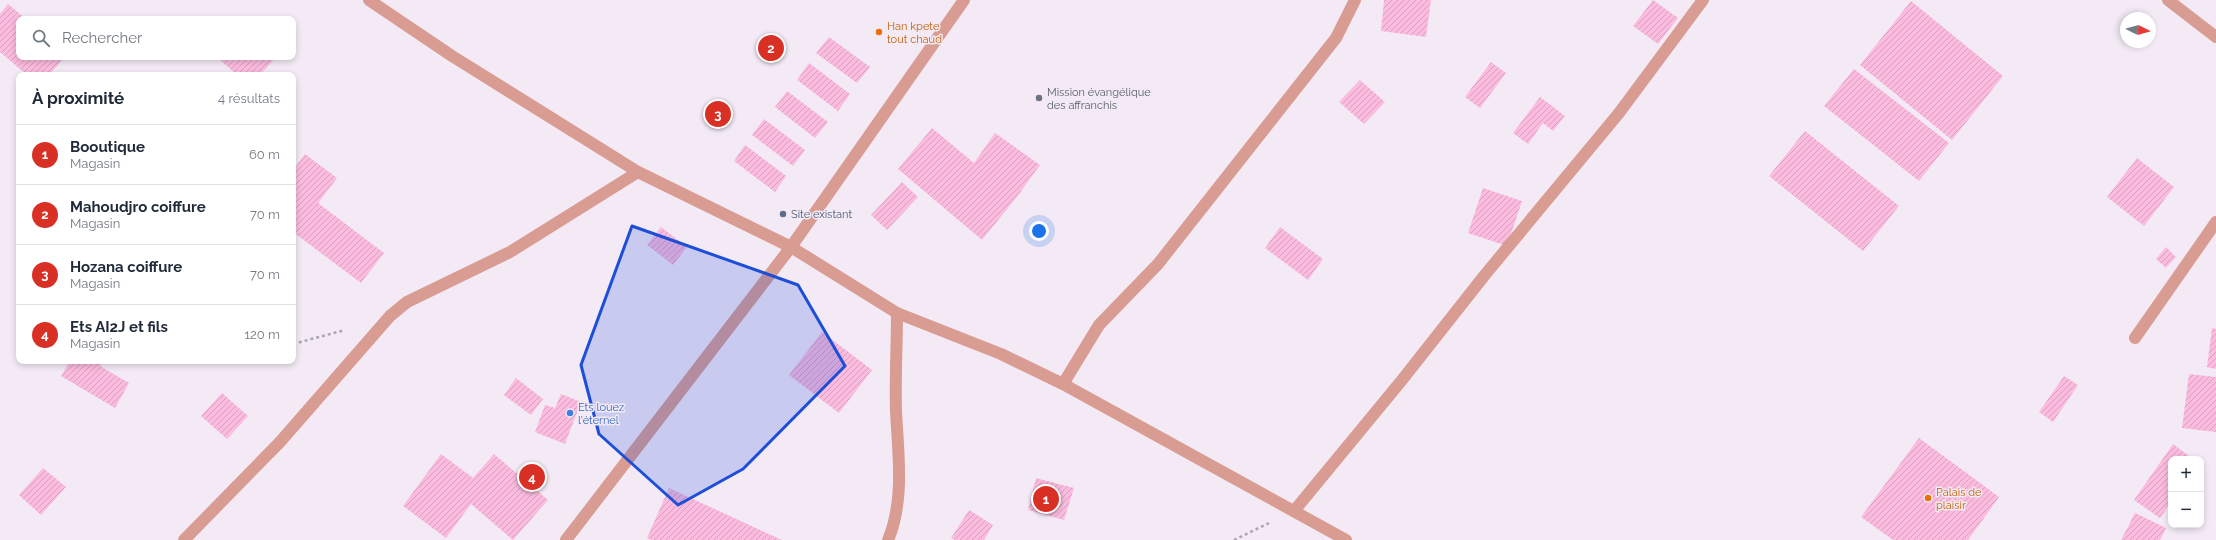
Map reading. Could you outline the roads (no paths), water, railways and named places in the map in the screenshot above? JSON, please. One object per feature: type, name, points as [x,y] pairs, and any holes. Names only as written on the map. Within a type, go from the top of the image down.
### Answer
[{"type":"street","points":[[369,0],[452,56],[638,172],[791,247],[897,313],[1001,354],[1064,384],[1346,540]]},
{"type":"street","points":[[566,540],[791,247],[964,0]]},
{"type":"street","points":[[1064,384],[1099,326],[1158,264],[1336,38],[1355,0]]},
{"type":"street","points":[[1294,511],[1402,380],[1484,276],[1619,113],[1704,0]]},
{"type":"street","points":[[2168,0],[2216,37]]},
{"type":"street","points":[[184,540],[280,442],[390,316],[407,302],[510,252],[638,172]]},
{"type":"street","points":[[2135,338],[2216,222]]},
{"type":"street","points":[[888,540],[894,526],[900,478],[896,410],[897,313]]},
{"type":"place","name":"Han kpete tout chaud","points":[[879,32]]},
{"type":"place","name":"Mahoudjro coiffure","points":[[771,48]]},
{"type":"place","name":"Mission évangélique des affranchis","points":[[1039,98]]},
{"type":"place","name":"Hozana coiffure","points":[[718,114]]},
{"type":"place","name":"Site existant","points":[[783,214]]},
{"type":"place","name":"Ets louez l'éternel","points":[[570,413]]},
{"type":"place","name":"Ets AI2J et fils","points":[[532,477]]},
{"type":"place","name":"Palais de plaisir","points":[[1928,498]]},
{"type":"place","name":"Booutique","points":[[1046,499]]}]
